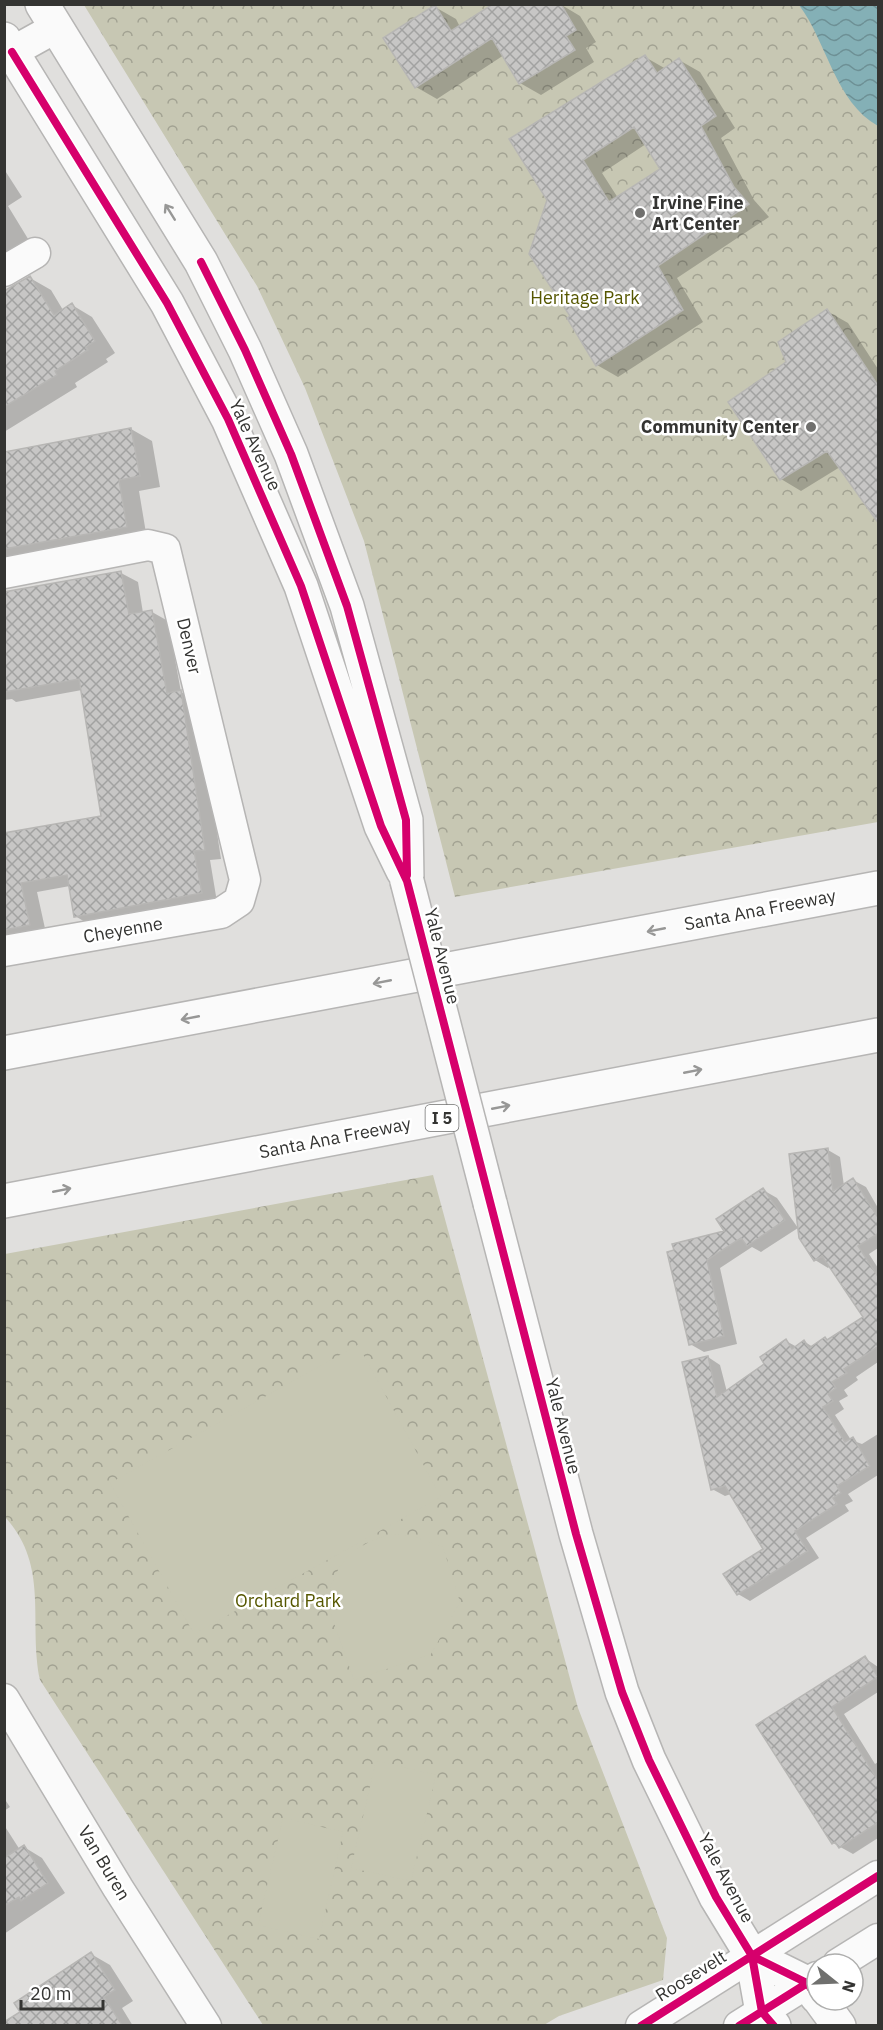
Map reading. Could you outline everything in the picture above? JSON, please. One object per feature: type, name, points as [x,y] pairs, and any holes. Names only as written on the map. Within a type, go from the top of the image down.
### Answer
[{"type":"main road","name":"Yale Avenue","points":[[50,16],[201,262],[245,350],[291,454],[347,606],[403,808],[406,820],[407,881]]},
{"type":"main road","name":"Yale Avenue","points":[[6,52],[167,303],[228,419],[301,586],[381,826],[407,881],[579,1545],[622,1692],[649,1760],[711,1886],[752,1956],[758,2021]]},
{"type":"main road","name":"Santa Ana Freeway","points":[[4,1053],[879,888]]},
{"type":"main road","name":"Santa Ana Freeway","points":[[4,1201],[879,1035]]},
{"type":"main road","points":[[752,1956],[805,1984]]},
{"type":"main road","points":[[830,2012],[839,2025]]},
{"type":"street","points":[[6,52],[50,16]]},
{"type":"street","points":[[4,271],[35,253]]},
{"type":"street","name":"Denver","points":[[4,573],[148,544],[165,549],[245,880],[239,901]]},
{"type":"street","name":"Cheyenne","points":[[4,951],[221,913],[239,901]]},
{"type":"street","name":"Van Buren","points":[[4,1699],[118,1888],[206,2025]]},
{"type":"street","name":"Roosevelt","points":[[641,2025],[879,1876]]},
{"type":"street","points":[[858,1952],[879,1939]]},
{"type":"street","points":[[758,2021],[805,1995]]},
{"type":"green space","name":"Heritage Park","points":[[84,5],[878,5],[878,822],[455,897],[364,541],[305,388],[257,286]]},
{"type":"green space","name":"Orchard Park","points":[[433,1175],[578,1708],[667,1938],[663,1980],[559,2016],[544,2025],[263,2025],[40,1680],[33,1575],[28,1555],[19,1536],[5,1517],[5,1254]]},
{"type":"green space","points":[[358,1345],[441,1497],[194,1634],[110,1483]]},
{"type":"green space","points":[[392,1534],[412,1536],[443,1547],[460,1602],[431,1654],[354,1680],[328,1606],[330,1591],[334,1578],[347,1558],[366,1544]]},
{"type":"green space","points":[[376,1761],[436,1775],[411,1881],[351,1868]]},
{"type":"green space","points":[[283,1818],[343,1832],[319,1939],[258,1925]]},
{"type":"water","points":[[799,5],[878,5],[878,126],[863,115],[841,87],[809,20]]},
{"type":"building","points":[[493,4],[561,4],[576,30],[566,36],[575,50],[519,84],[492,38],[415,88],[383,38],[435,5],[451,31]]},
{"type":"building","name":"Irvine Fine Art Center","points":[[645,55],[657,73],[679,58],[716,116],[701,126],[734,187],[749,204],[658,266],[683,310],[596,366],[567,318],[570,316],[529,254],[547,200],[509,139]],"holes":[[[634,127],[660,169],[609,202],[583,160]]]},
{"type":"building","points":[[30,276],[54,315],[72,303],[95,341],[86,347],[88,350],[55,371],[57,375],[4,407],[4,291]]},
{"type":"building","name":"Community Center","points":[[827,309],[879,387],[879,524],[827,451],[780,480],[728,402],[786,362],[778,342]]},
{"type":"building","points":[[131,428],[140,476],[119,480],[127,527],[4,549],[4,452]]},
{"type":"building","points":[[121,571],[129,614],[152,610],[167,693],[181,690],[205,850],[194,851],[202,893],[74,917],[67,875],[21,883],[30,925],[4,930],[4,833],[101,816],[79,679],[4,692],[4,592]]},
{"type":"building","points":[[828,1148],[833,1191],[853,1178],[879,1219],[879,1233],[858,1246],[879,1278],[879,1346],[844,1369],[847,1373],[832,1382],[836,1388],[828,1394],[833,1401],[823,1407],[845,1442],[853,1437],[870,1466],[837,1486],[841,1493],[833,1498],[837,1504],[795,1531],[808,1551],[737,1595],[723,1574],[763,1549],[725,1486],[711,1490],[682,1362],[708,1356],[717,1397],[764,1364],[760,1357],[786,1339],[792,1349],[804,1340],[809,1348],[825,1337],[827,1340],[863,1317],[822,1256],[814,1261],[799,1238],[789,1154]]},
{"type":"building","points":[[763,1188],[785,1220],[747,1246],[741,1238],[707,1260],[724,1336],[689,1345],[667,1252],[674,1250],[672,1244],[724,1231],[716,1219]]},
{"type":"building","points":[[865,1656],[878,1677],[832,1707],[879,1782],[879,1822],[839,1848],[835,1842],[832,1844],[756,1725]]},
{"type":"building","points":[[24,1845],[48,1883],[21,1901],[19,1897],[4,1906],[4,1858]]},
{"type":"building","points":[[91,1952],[115,1990],[104,1997],[122,2025],[4,2025],[4,2022],[20,2012],[14,2003]]},
{"type":"cycle path","points":[[12,52],[167,303],[228,419],[301,586],[381,826],[407,881],[576,1534],[622,1692],[649,1760],[716,1897],[752,1956],[762,2012],[774,2026]]},
{"type":"cycle path","points":[[201,262],[245,350],[291,454],[347,606],[406,820],[407,875]]},
{"type":"cycle path","points":[[641,2026],[878,1876]]},
{"type":"cycle path","points":[[752,1956],[805,1982]]},
{"type":"cycle path","points":[[739,2026],[805,1985]]},
{"type":"place","name":"Irvine Fine Art Center","points":[[640,213]]},
{"type":"place","name":"Community Center","points":[[811,427]]}]
